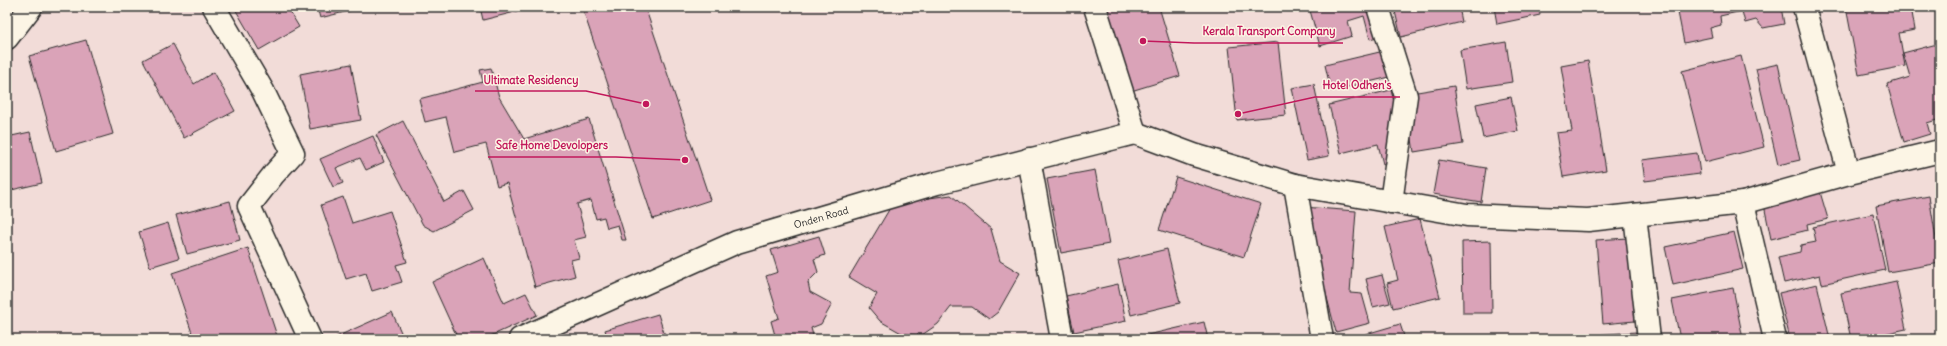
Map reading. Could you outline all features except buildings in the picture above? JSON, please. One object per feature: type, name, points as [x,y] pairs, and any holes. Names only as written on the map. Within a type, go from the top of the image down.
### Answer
[{"type":"street","points":[[7,38],[31,7]]},
{"type":"street","points":[[214,7],[263,91],[293,153],[274,174],[249,206],[310,339]]},
{"type":"street","points":[[1095,7],[1135,133],[1194,155],[1295,185],[1467,215],[1588,220],[1743,203],[1849,173],[1940,151]]},
{"type":"street","points":[[1378,7],[1406,96],[1391,202]]},
{"type":"street","points":[[1804,7],[1849,173]]},
{"type":"street","name":"Onden Road","points":[[520,339],[737,242],[937,183],[1135,133]]},
{"type":"street","points":[[1030,159],[1062,339]]},
{"type":"street","points":[[1295,185],[1322,339]]},
{"type":"street","points":[[1743,203],[1775,339]]},
{"type":"street","points":[[1635,214],[1649,339]]},
{"type":"place","name":"Kerala Transport Company","points":[[1143,41]]},
{"type":"place","name":"Ultimate Residency","points":[[646,104]]},
{"type":"place","name":"Hotel Odhen's","points":[[1238,114]]},
{"type":"place","name":"Safe Home Devolopers","points":[[685,160]]}]
